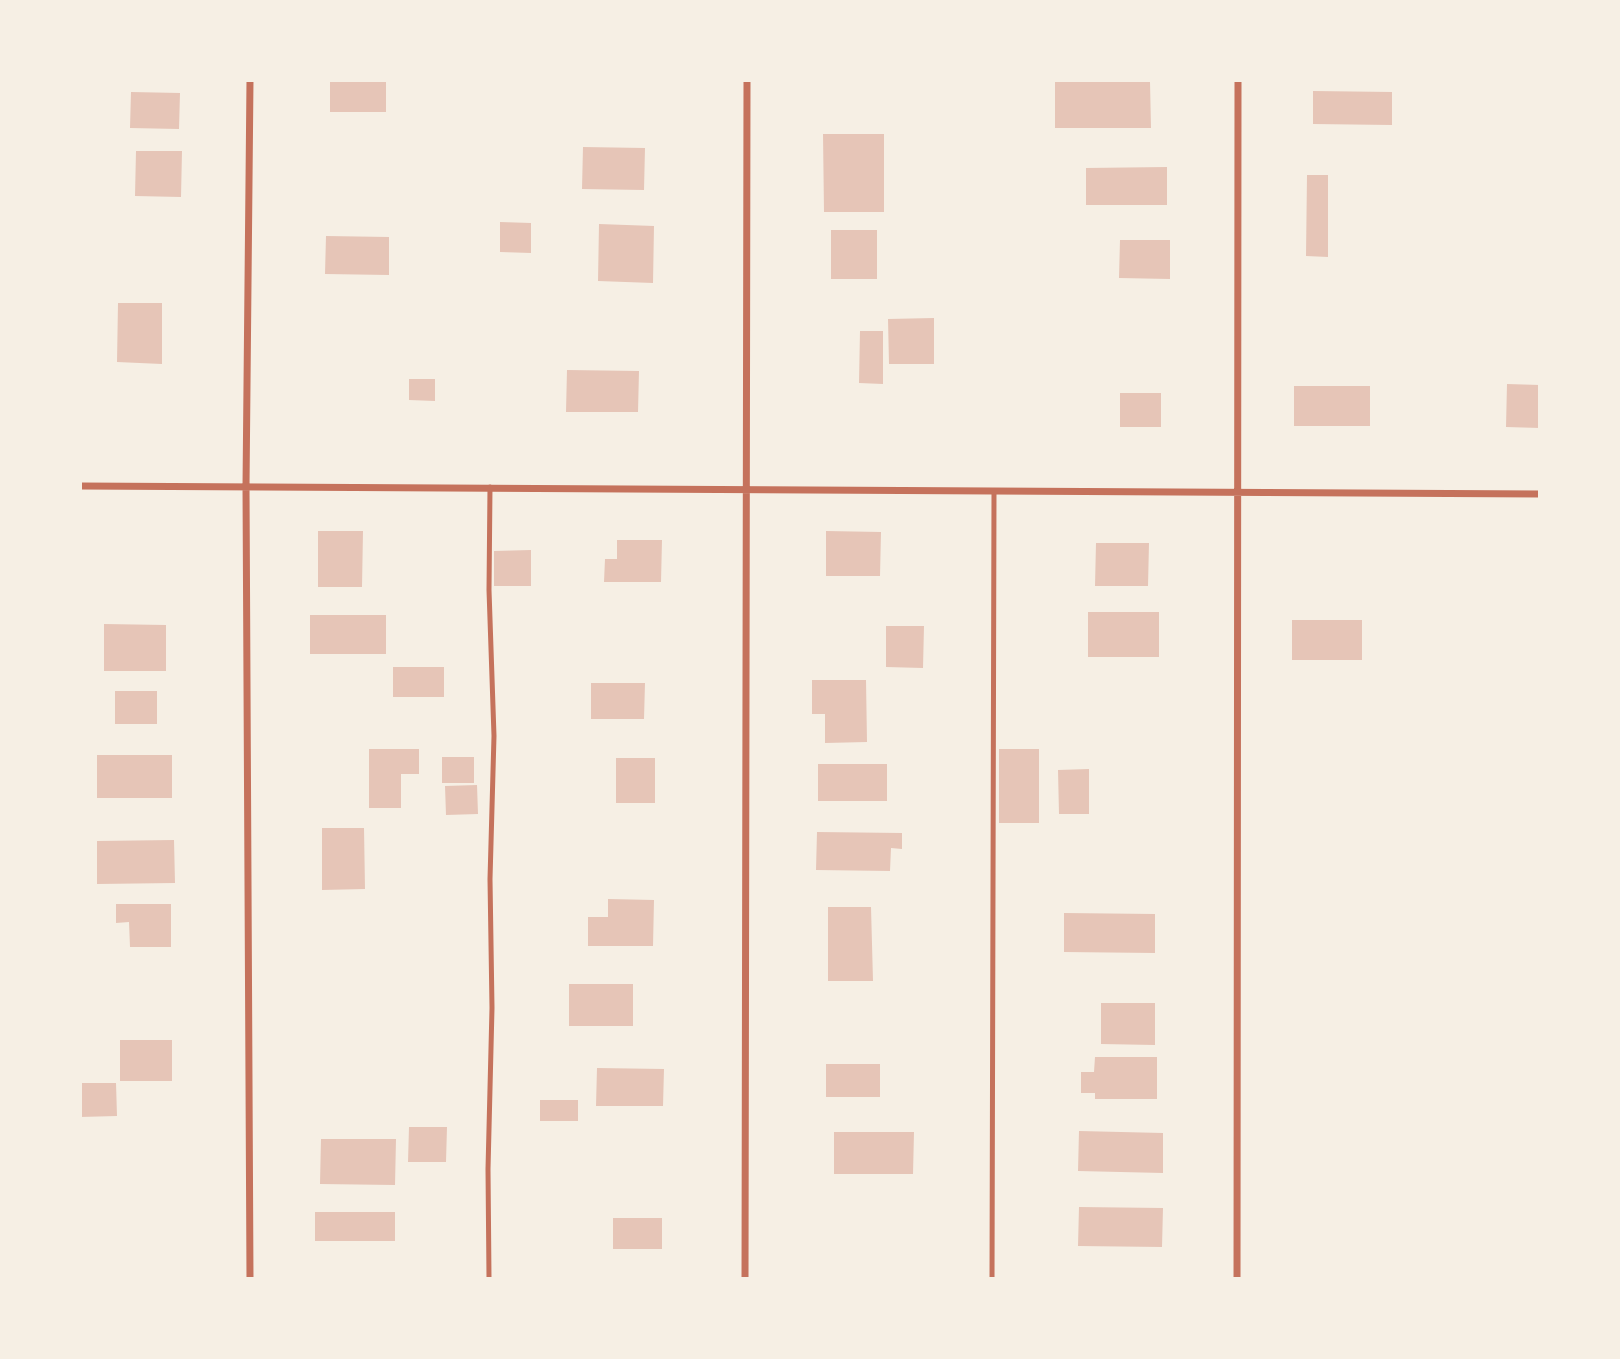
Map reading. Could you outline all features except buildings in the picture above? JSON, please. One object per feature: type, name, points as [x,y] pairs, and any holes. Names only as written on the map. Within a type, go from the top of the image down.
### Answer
[{"type":"street","points":[[250,80],[246,486],[250,1279]]},
{"type":"street","points":[[745,1279],[747,80]]},
{"type":"street","points":[[1237,1279],[1238,80]]},
{"type":"street","points":[[80,486],[1539,494]]},
{"type":"lane","points":[[489,1279],[488,1169],[492,1008],[490,879],[494,736],[489,590],[490,487]]},
{"type":"lane","points":[[992,1279],[993,491]]}]
